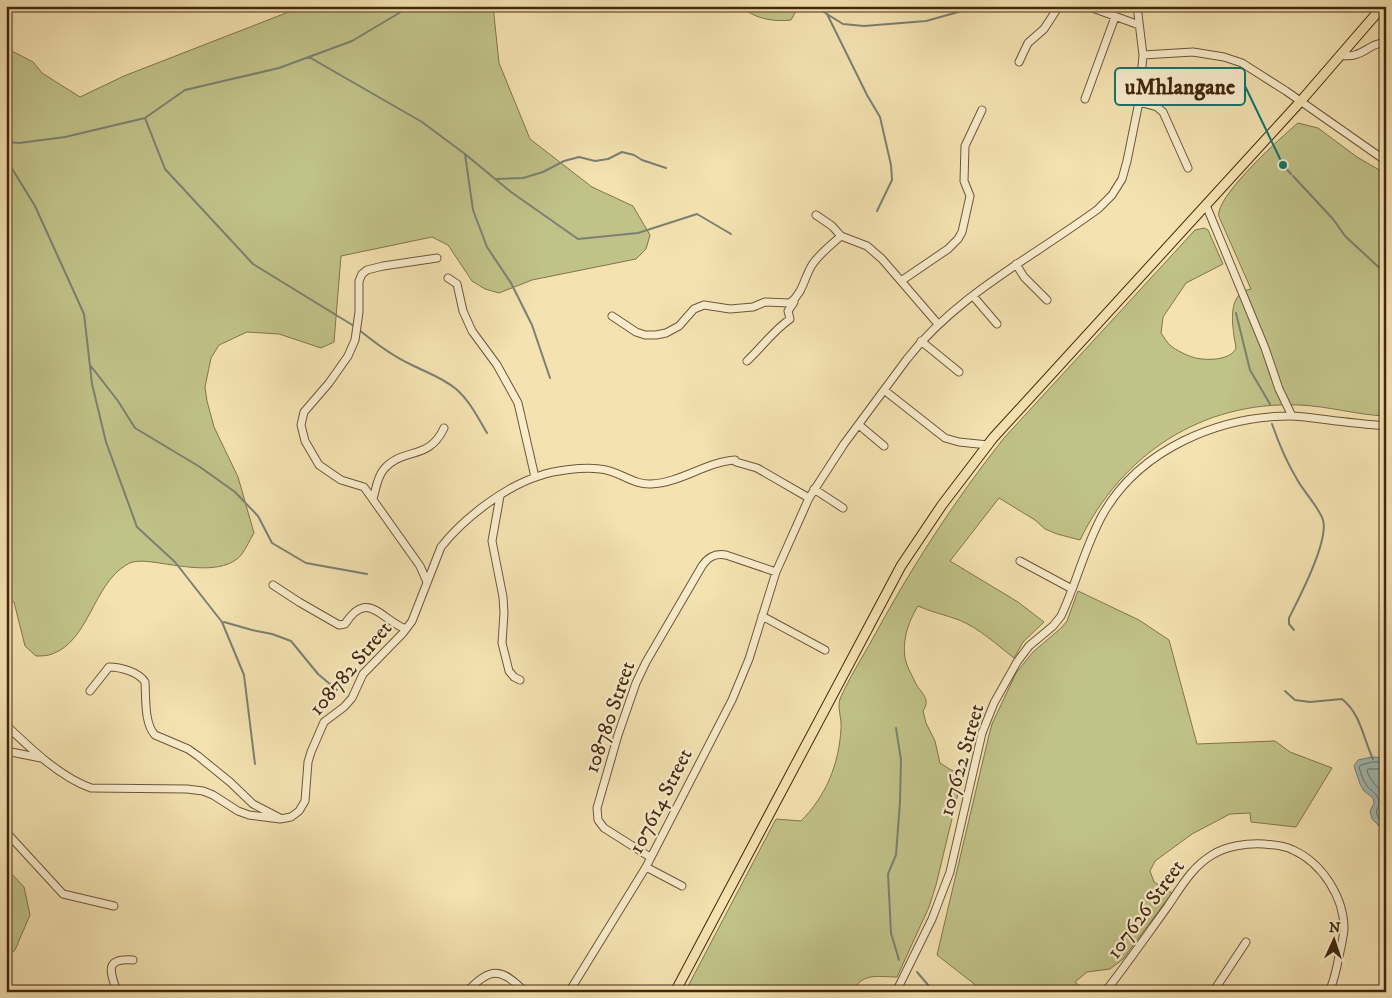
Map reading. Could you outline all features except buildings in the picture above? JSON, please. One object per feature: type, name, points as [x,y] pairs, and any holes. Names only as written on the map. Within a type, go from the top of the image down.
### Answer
[{"type":"main road","points":[[676,992],[901,566],[942,504],[988,444],[1171,241],[1300,102],[1383,6]]},
{"type":"street","points":[[1019,62],[1028,44],[1044,29],[1059,6]]},
{"type":"street","points":[[1087,6],[1139,25]]},
{"type":"street","name":"107614 Street","points":[[569,992],[646,867],[732,700],[749,659],[776,572],[814,489],[844,444],[921,342],[938,324],[1016,264],[1090,214],[1112,195],[1122,179],[1139,102],[1143,55],[1137,6]]},
{"type":"street","points":[[1085,99],[1115,17]]},
{"type":"street","points":[[1340,55],[1355,56],[1378,44],[1386,43]]},
{"type":"street","points":[[1143,55],[1192,52],[1224,57],[1242,63],[1386,162]]},
{"type":"street","points":[[1139,102],[1157,107],[1163,112],[1188,168]]},
{"type":"street","points":[[901,281],[948,249],[962,232],[965,216],[969,208],[970,196],[964,181],[965,146],[982,110]]},
{"type":"street","points":[[1206,205],[1265,348],[1279,389],[1292,416]]},
{"type":"street","points":[[816,215],[832,226],[841,236],[857,241],[872,250],[938,324]]},
{"type":"street","points":[[747,361],[772,334],[790,319],[788,311],[796,299],[812,265],[826,248],[841,236]]},
{"type":"street","points":[[427,582],[420,566],[362,486],[341,480],[319,465],[305,441],[301,428],[301,418],[348,356],[355,340],[358,319],[359,281],[362,274],[367,270],[384,266],[437,258]]},
{"type":"street","points":[[1016,264],[1024,277],[1046,300]]},
{"type":"street","points":[[448,278],[457,284],[463,311],[472,331],[497,365],[518,403],[535,477]]},
{"type":"street","points":[[973,296],[997,324]]},
{"type":"street","points":[[612,316],[636,332],[645,335],[656,335],[666,333],[679,326],[694,309],[704,305],[730,309],[753,307],[765,302],[790,303],[796,299]]},
{"type":"street","points":[[921,342],[959,372]]},
{"type":"street","points":[[884,390],[945,438],[959,442],[988,444]]},
{"type":"street","name":"107622 Street","points":[[896,992],[932,919],[950,872],[982,733],[989,713],[1017,662],[1029,646],[1053,626],[1061,616],[1104,512],[1121,490],[1148,463],[1186,439],[1219,426],[1292,416],[1386,426]]},
{"type":"street","points":[[859,425],[884,446]]},
{"type":"street","points":[[373,499],[383,470],[396,460],[435,444],[444,428]]},
{"type":"street","name":"108782 Street","points":[[282,819],[290,817],[299,811],[305,801],[308,762],[324,722],[344,707],[352,698],[363,674],[406,629],[420,604],[430,571],[441,547],[447,539],[500,496],[535,477],[555,472],[601,469],[635,482],[650,484],[661,483],[726,461],[735,460],[736,462],[757,468],[810,498]]},
{"type":"street","points":[[814,489],[843,508]]},
{"type":"street","points":[[500,496],[492,541],[503,597],[502,643],[509,671],[520,680]]},
{"type":"street","name":"108780 Street","points":[[650,857],[604,828],[597,815],[597,808],[618,735],[636,683],[650,654],[702,566],[710,558],[717,554],[726,555],[776,572]]},
{"type":"street","points":[[1020,561],[1072,589]]},
{"type":"street","points":[[273,585],[339,625],[345,624],[356,610],[370,607],[382,612],[399,627],[406,629]]},
{"type":"street","points":[[762,616],[825,650]]},
{"type":"street","points":[[90,691],[110,667],[142,676],[145,682],[148,724],[151,731],[198,756],[253,804],[282,819]]},
{"type":"street","points":[[6,725],[44,758],[79,783],[91,788],[187,789],[203,791],[238,811],[249,815],[282,819]]},
{"type":"street","points":[[6,751],[44,758]]},
{"type":"street","points":[[6,832],[63,894],[114,906]]},
{"type":"street","name":"107626 Street","points":[[1105,992],[1198,865],[1222,850],[1259,844],[1278,845],[1298,852],[1316,866],[1333,888],[1341,909],[1344,929],[1341,950],[1330,992]]},
{"type":"street","points":[[646,867],[682,886]]},
{"type":"street","points":[[1214,992],[1246,942]]},
{"type":"street","points":[[117,992],[110,971],[111,966],[119,960],[133,960]]},
{"type":"street","points":[[466,992],[483,977],[497,973],[509,976],[525,992]]},
{"type":"green space","points":[[304,6],[493,6],[499,63],[530,139],[592,187],[633,206],[650,235],[646,249],[636,259],[532,280],[499,293],[485,289],[472,281],[448,245],[432,237],[341,256],[334,342],[321,348],[279,334],[247,332],[219,345],[211,358],[205,387],[207,401],[214,427],[238,477],[254,533],[242,554],[228,564],[207,568],[184,567],[146,561],[129,563],[115,574],[106,586],[75,637],[64,647],[52,654],[36,656],[25,646],[14,602],[6,599],[6,48],[33,62],[42,73],[80,97],[124,76]]},
{"type":"green space","points":[[741,6],[799,6],[791,20],[785,21],[758,17]]},
{"type":"green space","points":[[1298,123],[1318,128],[1357,157],[1386,174],[1386,416],[1299,405],[1263,406],[1230,412],[1198,423],[1169,439],[1142,458],[1118,482],[1097,509],[1080,540],[1045,529],[1035,520],[999,498],[950,561],[1018,602],[1044,622],[1023,642],[1014,658],[981,632],[959,620],[918,606],[911,619],[904,647],[906,662],[926,700],[923,711],[926,723],[935,741],[940,763],[951,770],[963,773],[929,907],[897,977],[876,976],[866,978],[852,992],[685,992],[776,819],[801,821],[818,801],[830,779],[840,742],[840,699],[902,586],[934,535],[1004,438],[1195,230],[1204,228],[1208,230],[1223,264],[1186,283],[1163,317],[1161,333],[1171,346],[1192,357],[1203,359],[1223,358],[1236,348],[1233,322],[1234,304],[1237,297],[1251,289],[1219,213],[1223,202],[1241,178]]},
{"type":"green space","points":[[1078,591],[1139,620],[1169,640],[1197,744],[1275,741],[1290,752],[1332,768],[1296,827],[1251,822],[1250,813],[1230,814],[1192,834],[1155,861],[1150,871],[1154,882],[1172,893],[1123,959],[1110,969],[1087,972],[1075,982],[1087,992],[999,992],[991,988],[982,990],[937,955],[989,735],[992,724],[1016,673],[1033,652],[1067,621]]},
{"type":"green space","points":[[6,868],[24,887],[30,915],[15,950],[6,958]]},
{"type":"water","points":[[1372,757],[1386,758],[1386,833],[1372,819],[1370,811],[1374,803],[1373,798],[1364,791],[1354,766],[1358,760]]},
{"type":"waterway","points":[[6,142],[19,143],[65,137],[145,118],[185,90],[279,68],[352,41],[411,6]]},
{"type":"waterway","points":[[814,6],[843,24],[864,26],[926,21],[969,9],[1000,8]]},
{"type":"waterway","points":[[827,14],[880,117],[891,165],[892,180],[877,211]]},
{"type":"waterway","points":[[309,57],[422,122],[511,192],[578,239],[638,233],[697,214],[731,234]]},
{"type":"waterway","points":[[145,118],[165,169],[253,264],[354,326]]},
{"type":"waterway","points":[[495,179],[523,178],[543,172],[564,161],[579,157],[595,161],[608,159],[622,152],[666,168]]},
{"type":"waterway","points":[[465,154],[473,210],[487,247],[511,283],[532,325],[550,378]]},
{"type":"waterway","points":[[6,159],[35,206],[84,314],[92,384],[106,442],[137,527],[175,562],[222,622],[244,675],[255,764]]},
{"type":"waterway","points":[[1283,165],[1291,174]]},
{"type":"waterway","points":[[1293,176],[1333,219],[1345,236],[1386,274]]},
{"type":"waterway","points":[[1236,313],[1250,370],[1270,404]]},
{"type":"waterway","points":[[358,329],[391,353],[456,389],[470,404],[487,433]]},
{"type":"waterway","points":[[6,341],[11,372],[6,404]]},
{"type":"waterway","points":[[90,365],[118,401],[135,428],[200,467],[235,492],[258,516],[272,543],[306,563],[367,574]]},
{"type":"waterway","points":[[1272,424],[1290,467],[1300,485],[1319,511],[1324,529],[1318,555],[1289,618],[1289,624],[1294,630]]},
{"type":"waterway","points":[[224,622],[272,634],[291,641],[318,674],[337,690]]},
{"type":"waterway","points":[[1285,691],[1295,700],[1310,702],[1342,699],[1358,719],[1373,759]]},
{"type":"waterway","points":[[896,728],[901,760],[900,802],[896,855],[888,874],[891,933],[899,960]]},
{"type":"waterway","points":[[917,972],[934,992]]},
{"type":"place","name":"uMhlangane","points":[[1283,165]]}]
